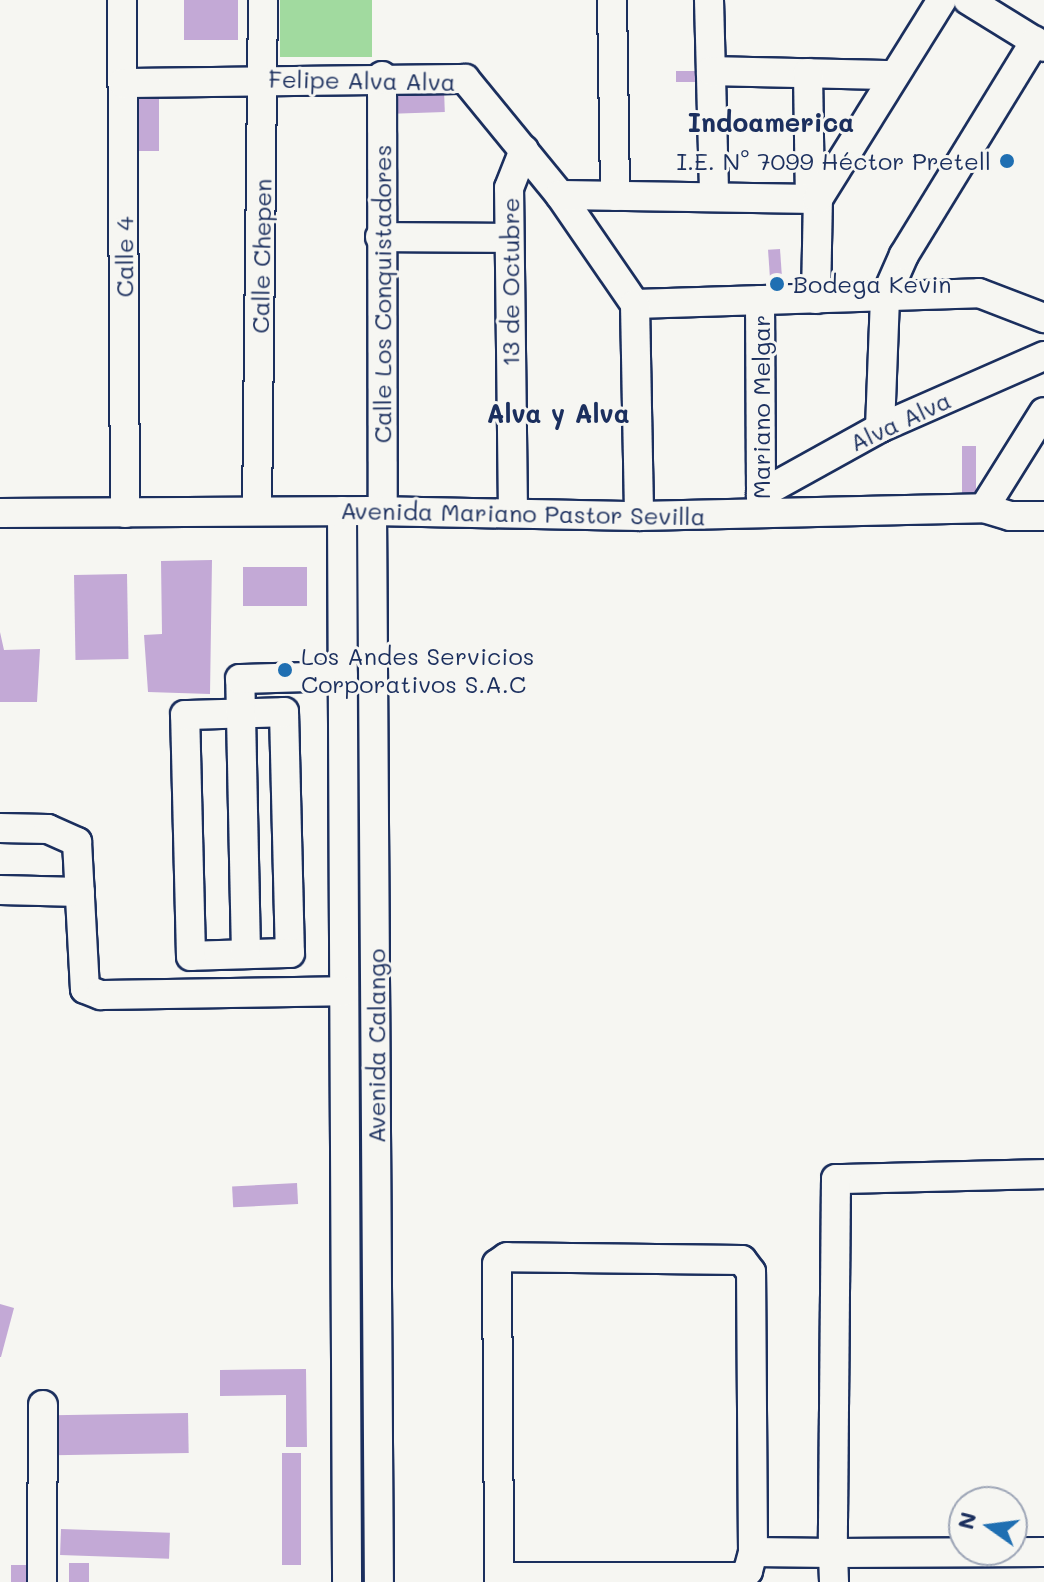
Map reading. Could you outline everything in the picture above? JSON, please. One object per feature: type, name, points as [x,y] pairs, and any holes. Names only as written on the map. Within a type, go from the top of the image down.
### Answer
[{"type":"street","name":"Calle 4","points":[[122,0],[125,513]]},
{"type":"street","name":"Calle Chepen","points":[[257,511],[263,0]]},
{"type":"street","points":[[612,0],[615,196]]},
{"type":"street","points":[[709,0],[714,197]]},
{"type":"street","points":[[814,199],[942,0]]},
{"type":"street","points":[[880,428],[885,298],[904,255],[1039,44],[978,5]]},
{"type":"street","points":[[711,71],[894,75]]},
{"type":"street","points":[[808,73],[816,299]]},
{"type":"street","name":"Felipe Alva Alva","points":[[123,83],[382,76],[465,79],[560,195],[635,304]]},
{"type":"street","name":"Calle Los Conquistadores","points":[[378,511],[382,76]]},
{"type":"street","name":"13 de Octubre","points":[[513,513],[509,188],[524,150]]},
{"type":"street","points":[[560,195],[814,199]]},
{"type":"street","points":[[380,237],[508,238]]},
{"type":"street","points":[[639,516],[635,304],[979,293],[1044,318]]},
{"type":"street","name":"Mariano Melgar","points":[[760,300],[761,504]]},
{"type":"street","name":"Alva Alva","points":[[761,504],[880,428],[1044,356]]},
{"type":"street","points":[[984,508],[1044,412]]},
{"type":"street","name":"Avenida Mariano Pastor Sevilla","points":[[0,513],[378,511],[639,516],[761,504],[984,508],[1010,516],[1044,516]]},
{"type":"street","name":"Avenida Calango","points":[[342,511],[347,1582]]},
{"type":"street","name":"Avenida Calango","points":[[378,511],[379,1582]]},
{"type":"street","points":[[246,954],[240,679],[343,676]]},
{"type":"street","points":[[284,712],[290,953],[191,956],[185,715],[241,713],[284,712]]},
{"type":"street","points":[[0,828],[68,834],[77,842],[85,989],[101,995],[344,991]]},
{"type":"street","points":[[0,890],[80,892]]},
{"type":"street","points":[[834,1582],[836,1179],[1044,1174]]},
{"type":"street","points":[[507,1257],[742,1260],[751,1272],[753,1552],[748,1571],[740,1577],[499,1579],[497,1264],[507,1257]]},
{"type":"street","points":[[42,1582],[43,1405]]},
{"type":"street","points":[[753,1552],[1044,1552]]},
{"type":"green space","points":[[280,0],[372,0],[372,57],[280,57]]},
{"type":"building","points":[[184,0],[238,0],[238,40],[184,40]]},
{"type":"building","points":[[676,71],[704,71],[704,82],[676,82]]},
{"type":"building","points":[[444,89],[445,112],[393,114],[392,91]]},
{"type":"building","points":[[138,94],[159,94],[159,151],[138,151]]},
{"type":"building","points":[[780,249],[783,292],[771,293],[768,250]]},
{"type":"building","points":[[962,446],[976,446],[976,495],[962,495]]},
{"type":"building","points":[[212,560],[210,694],[148,692],[144,635],[162,634],[161,561]]},
{"type":"building","points":[[243,567],[307,567],[307,606],[243,606]]},
{"type":"building","points":[[127,574],[128,659],[75,660],[74,575]]},
{"type":"building","points":[[0,632],[4,650],[40,649],[37,702],[0,702]]},
{"type":"building","points":[[297,1183],[298,1204],[233,1207],[232,1186]]},
{"type":"building","points":[[0,1304],[14,1308],[1,1357],[0,1357]]},
{"type":"building","points":[[306,1369],[307,1447],[286,1447],[286,1395],[220,1396],[220,1370]]},
{"type":"building","points":[[188,1413],[189,1453],[54,1455],[53,1415]]},
{"type":"building","points":[[282,1453],[301,1453],[301,1565],[282,1565]]},
{"type":"building","points":[[61,1529],[170,1533],[169,1559],[60,1555]]},
{"type":"building","points":[[69,1563],[89,1563],[89,1582],[69,1582]]},
{"type":"building","points":[[11,1565],[30,1565],[30,1582],[11,1582]]},
{"type":"place","name":"I.E. N° 7099 Héctor Pretell","points":[[1007,161]]},
{"type":"place","name":"Bodega Kevin","points":[[777,284]]},
{"type":"place","name":"Los Andes Servicios Corporativos S.A.C","points":[[285,670]]},
{"type":"district","name":"Indoamerica","points":[[771,123]]},
{"type":"district","name":"Alva y Alva","points":[[558,414]]}]
